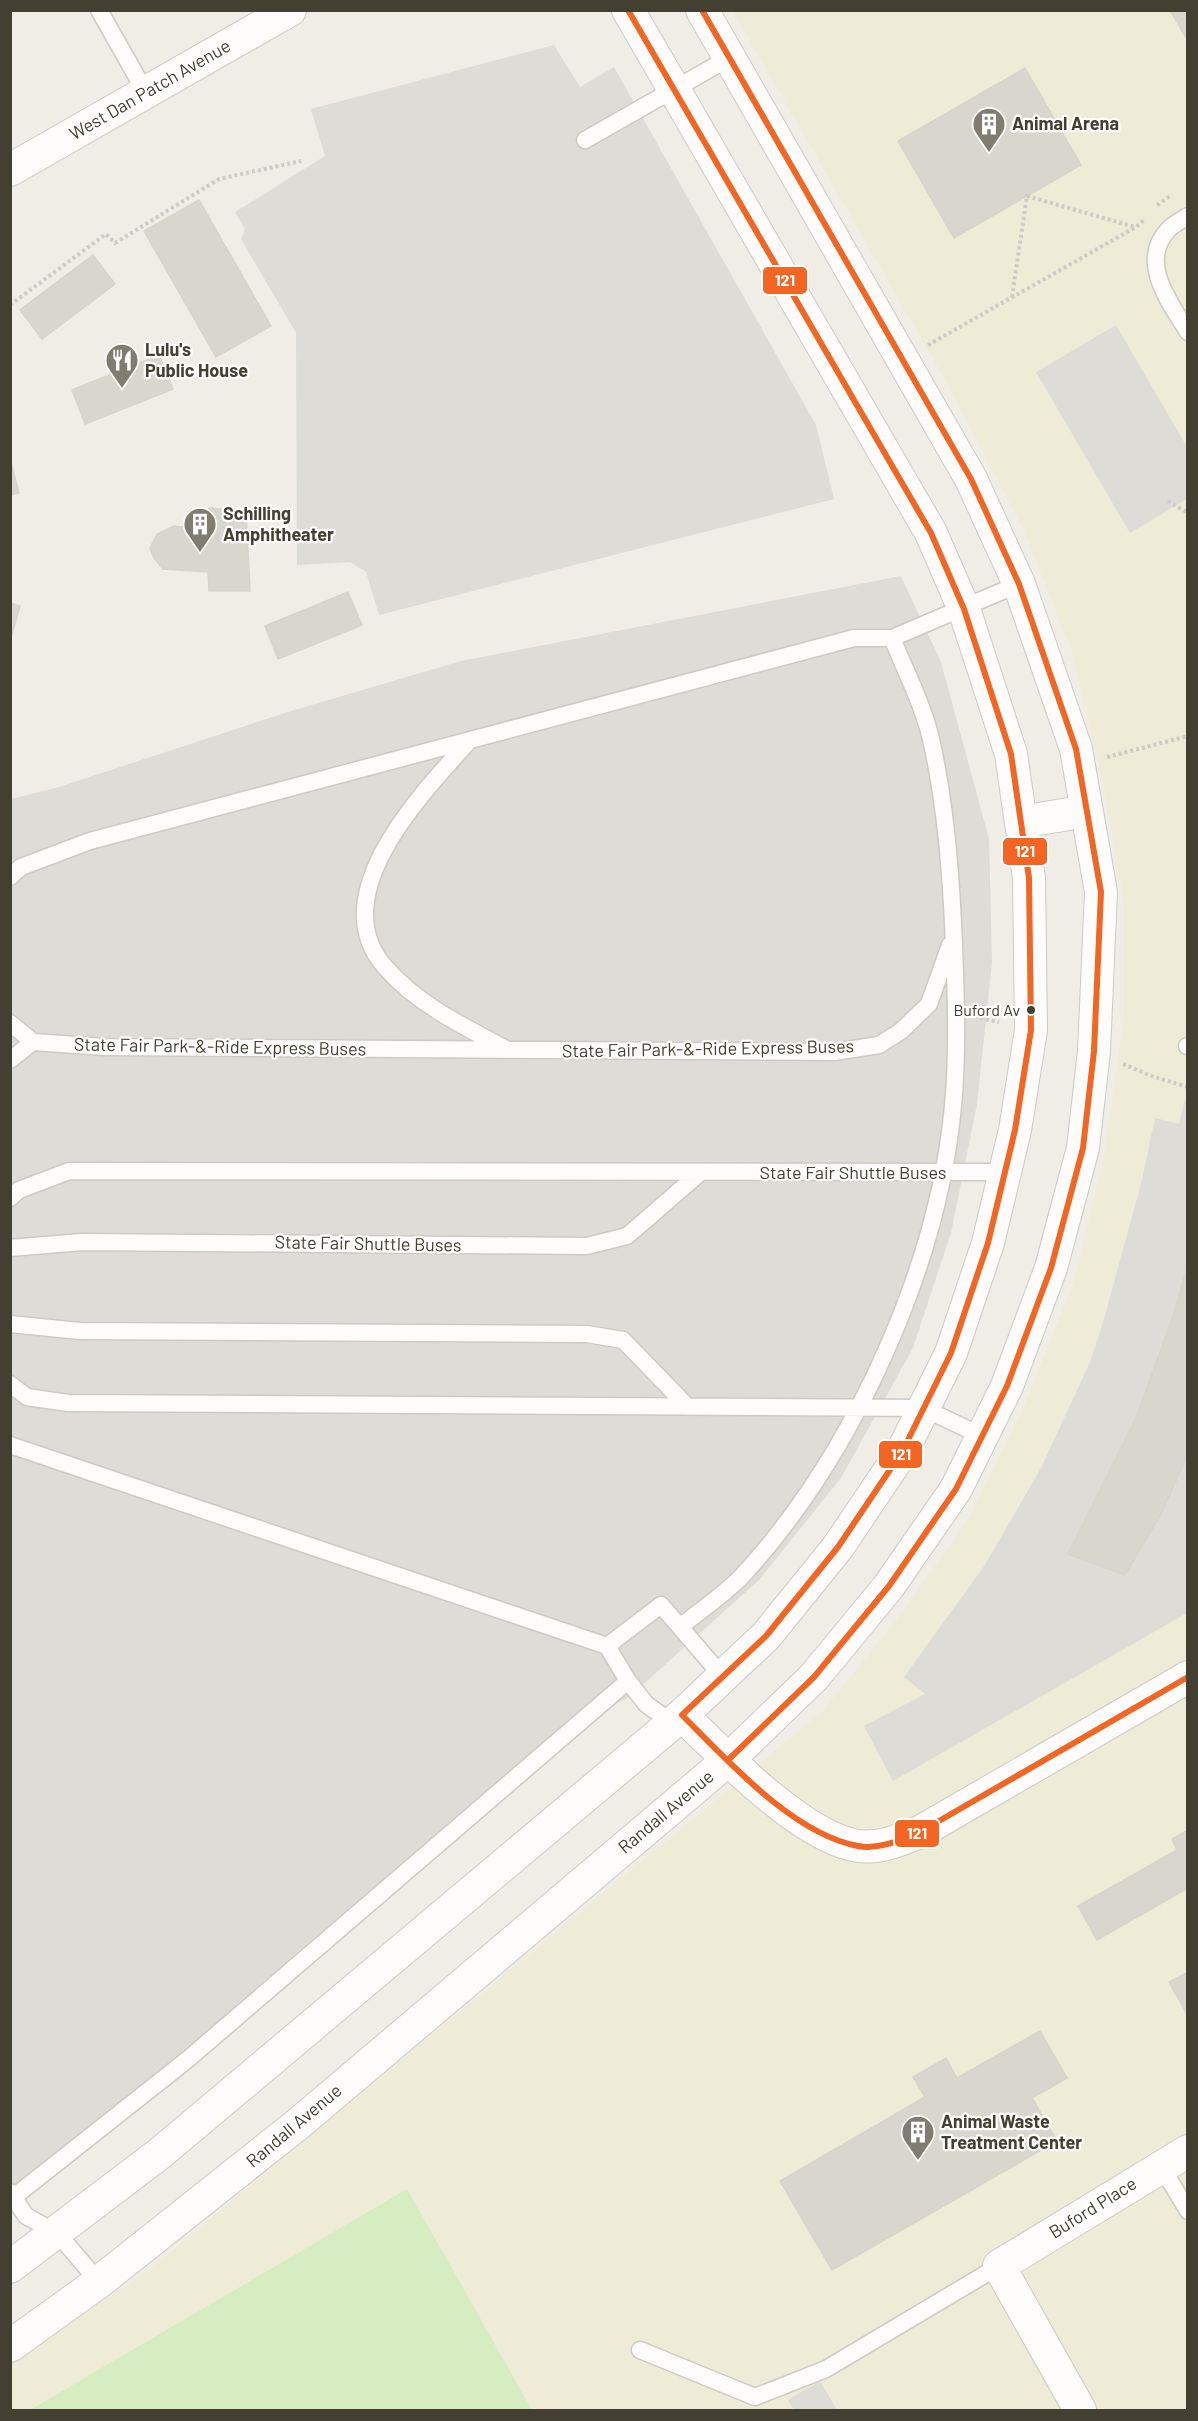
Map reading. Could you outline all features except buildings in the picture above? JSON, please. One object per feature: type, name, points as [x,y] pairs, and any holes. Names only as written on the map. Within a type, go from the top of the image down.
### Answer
[{"type":"street","name":"West Dan Patch Avenue","points":[[10,170],[290,10]]},
{"type":"street","points":[[10,2267],[57,2233],[259,2072],[677,1719],[766,1636],[838,1547],[902,1452],[951,1353],[988,1243],[1015,1130],[1031,1030],[1029,878],[1011,754],[964,609],[931,533],[628,10]]},
{"type":"street","name":"Randall Avenue","points":[[10,2346],[99,2282],[298,2124],[728,1760],[814,1677],[889,1586],[956,1489],[1007,1386],[1051,1268],[1083,1148],[1094,1051],[1101,892],[1076,749],[1019,584],[970,479],[702,10]]},
{"type":"street","points":[[1021,822],[1087,812]]},
{"type":"street","points":[[677,1719],[796,1816],[830,1838],[858,1846],[887,1845],[920,1832],[1188,1677]]},
{"type":"street","name":"Buford Place","points":[[999,2266],[1174,2158]]},
{"type":"street","points":[[999,2266],[1080,2410]]},
{"type":"lane","points":[[99,10],[146,93]]},
{"type":"lane","points":[[585,140],[729,58]]},
{"type":"lane","points":[[1188,216],[1168,230],[1156,250],[1158,282],[1188,332]]},
{"type":"lane","points":[[10,877],[21,867],[90,841],[854,638],[892,638],[1019,584]]},
{"type":"lane","points":[[680,1627],[742,1576],[794,1511],[857,1408],[892,1341],[929,1237],[953,1107],[956,1012],[951,860],[931,737],[892,638]]},
{"type":"lane","name":"State Fair Park-&-Ride Express Buses","points":[[470,739],[402,821],[370,880],[363,909],[372,946],[384,966],[409,990],[449,1018],[508,1050]]},
{"type":"lane","name":"State Fair Park-&-Ride Express Buses","points":[[33,1042],[105,1047],[834,1052],[879,1045],[902,1031],[929,1004],[953,937]]},
{"type":"lane","points":[[10,1023],[33,1042],[10,1060]]},
{"type":"lane","name":"State Fair Shuttle Buses","points":[[10,1198],[19,1190],[69,1171],[1005,1172]]},
{"type":"lane","name":"State Fair Shuttle Buses","points":[[10,1248],[82,1242],[587,1246],[627,1236],[701,1172]]},
{"type":"lane","points":[[10,1324],[80,1331],[587,1334],[623,1340],[688,1407]]},
{"type":"lane","points":[[10,1384],[27,1397],[68,1403],[923,1408],[982,1436]]},
{"type":"lane","points":[[10,1445],[608,1646],[628,1681],[646,1704],[677,1719]]},
{"type":"lane","points":[[608,1646],[661,1605],[722,1677]]},
{"type":"lane","points":[[99,2282],[57,2233],[26,2216],[12,2197],[187,2060],[628,1681]]},
{"type":"lane","points":[[1174,2158],[1188,2211]]},
{"type":"lane","points":[[640,2350],[755,2397],[826,2369],[999,2266]]},
{"type":"path","points":[[10,305],[106,234],[115,243],[219,179],[301,161]]},
{"type":"path","points":[[1156,208],[1162,200],[1179,191]]},
{"type":"path","points":[[1012,298],[1027,196],[1136,227]]},
{"type":"path","points":[[902,360],[1136,227],[1150,215]]},
{"type":"path","points":[[1168,501],[1188,513]]},
{"type":"path","points":[[1079,765],[1188,736]]},
{"type":"shaded area","points":[[733,11],[1187,11],[1187,2410],[11,2410],[10,2365],[146,2272],[822,1712],[895,1622],[967,1521],[1023,1408],[1072,1287],[1103,1162],[1124,1018],[1124,902],[1102,779],[1072,652],[1023,528],[943,376]]},
{"type":"shaded area","points":[[554,45],[580,87],[614,67],[816,425],[834,499],[379,615],[366,572],[350,562],[297,565],[296,333],[241,239],[245,229],[235,212],[325,156],[311,109]]},
{"type":"shaded area","points":[[1116,325],[1187,447],[1187,499],[1130,533],[1036,372]]},
{"type":"shaded area","points":[[901,576],[941,662],[989,839],[992,962],[977,1104],[951,1233],[913,1348],[841,1478],[759,1580],[628,1698],[586,1715],[11,2213],[11,799],[59,787],[291,711],[461,661]]},
{"type":"shaded area","points":[[1185,1100],[1187,1100],[1187,1613],[893,1781],[864,1726],[925,1694],[904,1677],[985,1565],[1041,1468],[1090,1362],[1102,1326],[1141,1184],[1155,1118],[1179,1124]]},
{"type":"shaded area","points":[[820,2381],[837,2410],[794,2410],[788,2400]]},
{"type":"green space","points":[[407,2189],[532,2410],[30,2410]]},
{"type":"transit line","name":"121","points":[[628,10],[931,533],[964,609],[1011,754],[1029,878],[1031,1030],[1015,1130],[988,1243],[951,1353],[902,1452],[838,1547],[766,1636],[682,1715],[762,1793],[809,1827],[834,1839],[858,1846],[874,1847],[890,1844],[920,1832],[1188,1677]]},
{"type":"transit line","name":"121","points":[[702,10],[971,479],[1019,584],[1076,749],[1101,892],[1094,1051],[1083,1148],[1051,1268],[1007,1386],[956,1489],[889,1586],[814,1677],[728,1760]]},
{"type":"place","name":"Animal Arena","points":[[989,153]]},
{"type":"place","name":"Lulu's Public House","points":[[122,389]]},
{"type":"place","name":"Schilling Amphitheater","points":[[200,553]]},
{"type":"place","name":"Buford Av","points":[[1031,1010]]},
{"type":"place","name":"Animal Waste Treatment Center","points":[[918,2161]]}]
